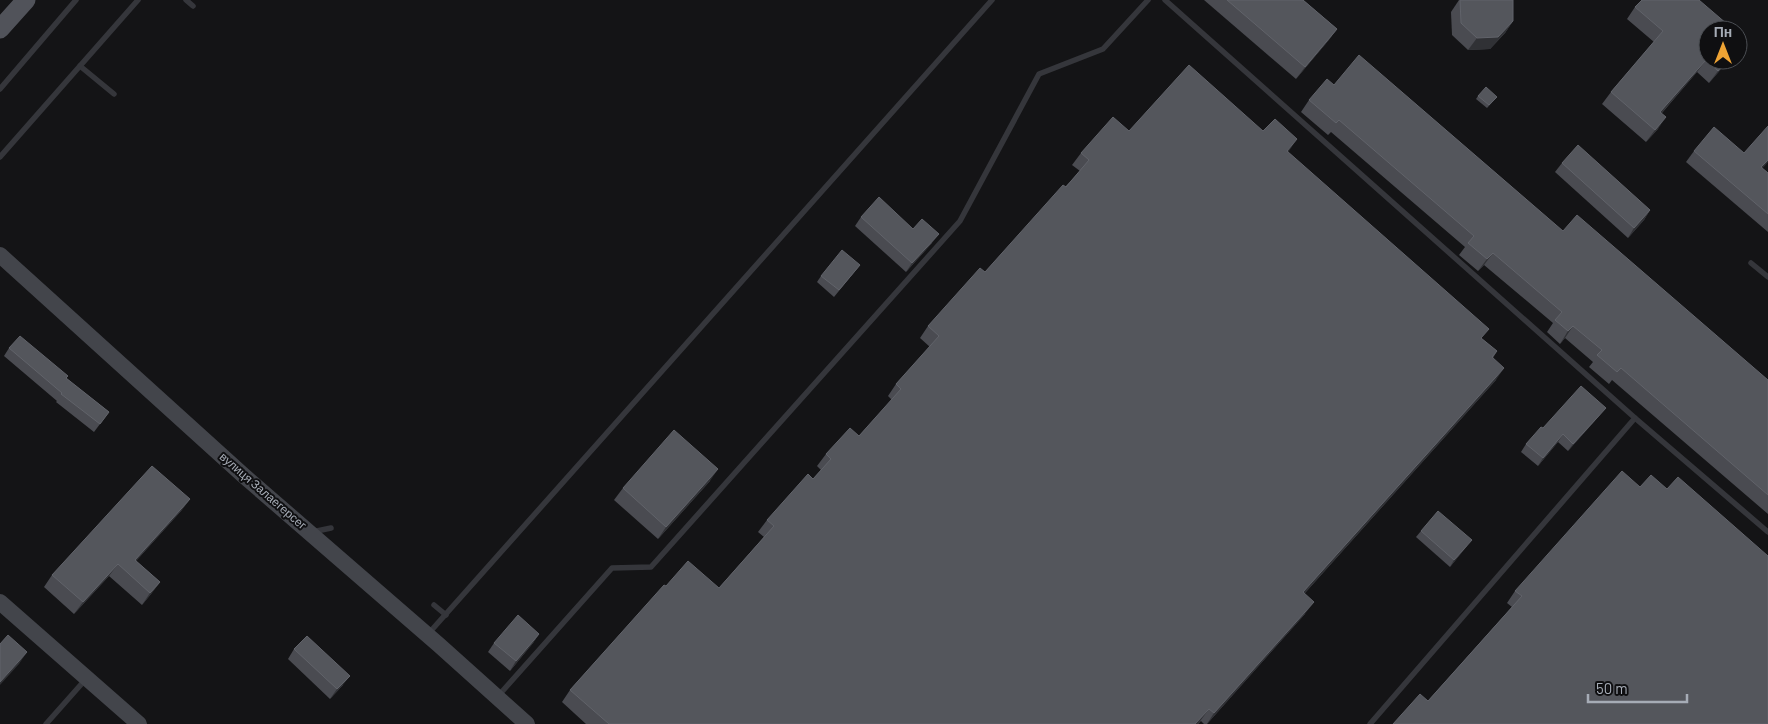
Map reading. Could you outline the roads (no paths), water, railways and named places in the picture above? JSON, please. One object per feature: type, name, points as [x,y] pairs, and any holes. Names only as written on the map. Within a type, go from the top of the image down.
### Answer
[{"type":"main road","points":[[0,29],[26,0]]},
{"type":"main road","name":"вулиця Залаегерсег","points":[[0,255],[310,533],[527,724]]},
{"type":"main road","points":[[2,607],[139,724]]},
{"type":"lane","points":[[0,89],[76,0]]},
{"type":"lane","points":[[0,156],[138,0]]},
{"type":"lane","points":[[186,0],[193,6]]},
{"type":"lane","points":[[428,635],[992,0]]},
{"type":"lane","points":[[497,697],[612,568],[651,567],[960,221],[1039,74],[1102,49],[1148,0]]},
{"type":"lane","points":[[1165,0],[1635,418],[1768,532]]},
{"type":"lane","points":[[80,66],[114,94]]},
{"type":"lane","points":[[1751,263],[1768,277]]},
{"type":"lane","points":[[1370,724],[1635,418]]},
{"type":"lane","points":[[310,533],[331,528]]},
{"type":"lane","points":[[434,605],[446,615]]},
{"type":"lane","points":[[46,724],[87,679]]}]
